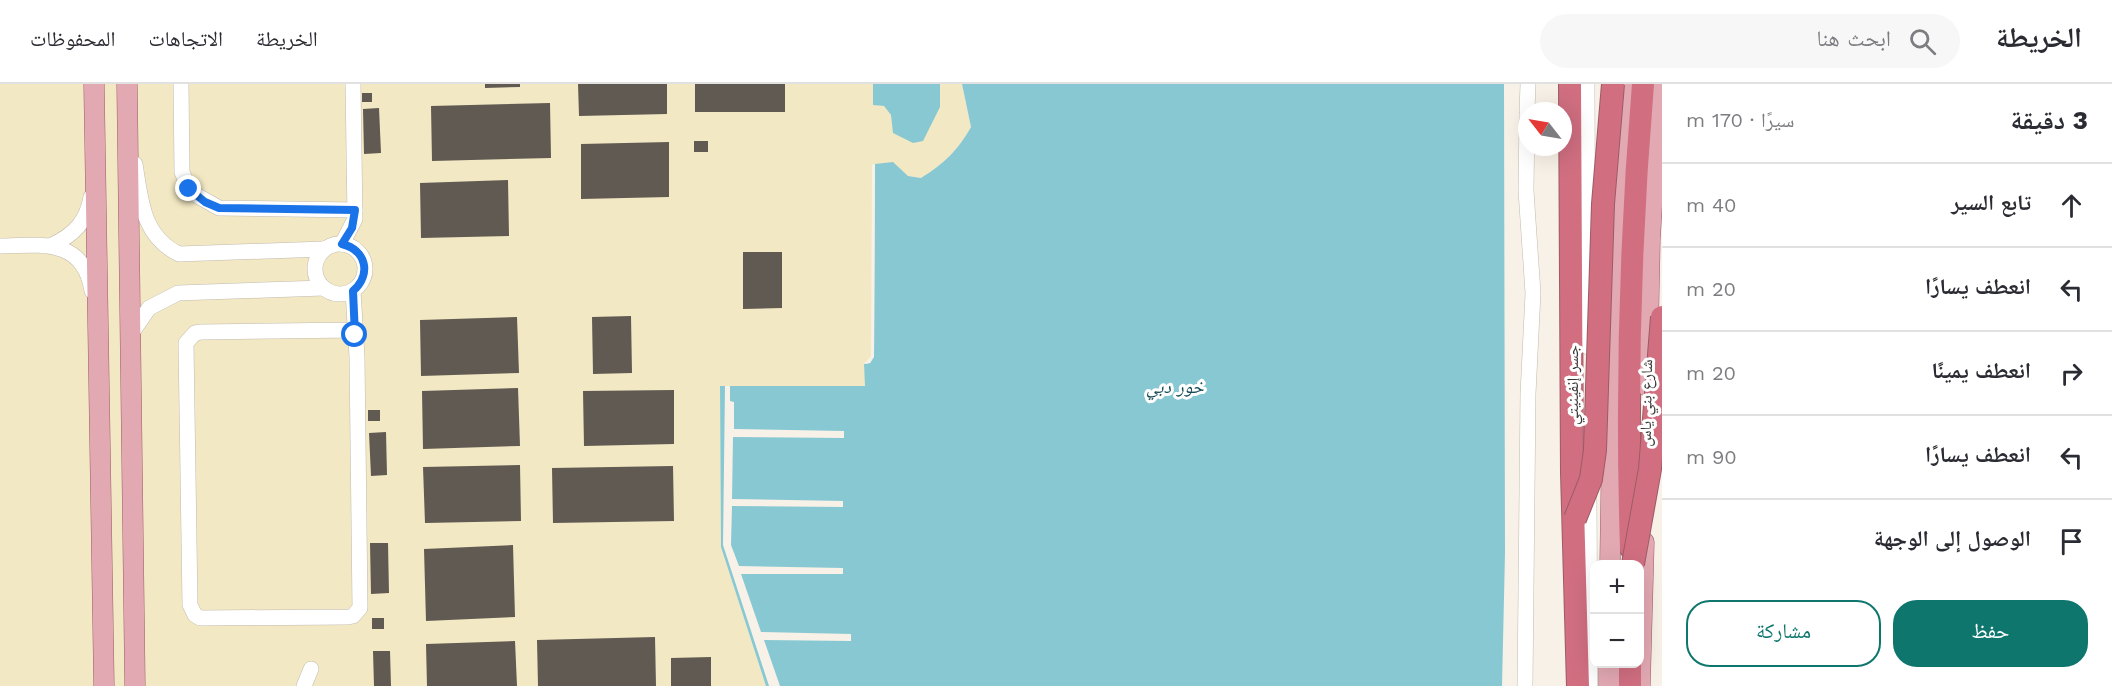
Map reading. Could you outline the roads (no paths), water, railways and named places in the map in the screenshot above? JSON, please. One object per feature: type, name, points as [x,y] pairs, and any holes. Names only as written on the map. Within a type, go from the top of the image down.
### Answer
[{"type":"highway","name":"جسر إنفينيتي","points":[[1570,84],[1578,686]]},
{"type":"highway","points":[[1575,519],[1591,479],[1596,440],[1603,204],[1613,84]]},
{"type":"highway","points":[[1632,560],[1628,345],[1636,164],[1643,84]]},
{"type":"highway","points":[[1633,560],[1650,470],[1662,317]]},
{"type":"main road","points":[[94,84],[100,335],[104,686]]},
{"type":"main road","points":[[127,84],[135,686]]},
{"type":"main road","name":"شارع بني ياس","points":[[1610,560],[1615,245],[1628,84]]},
{"type":"main road","name":"شارع بني ياس","points":[[1637,679],[1650,240],[1660,127],[1659,84]]},
{"type":"main road","points":[[1609,668],[1609,686]]},
{"type":"main road","points":[[1622,668],[1622,686]]},
{"type":"street","points":[[181,84],[183,172],[189,189],[196,195],[219,208],[355,210]]},
{"type":"street","points":[[342,244],[352,228],[355,210],[353,84]]},
{"type":"street","points":[[1527,102],[1528,84]]},
{"type":"street","points":[[1587,84],[1590,686]]},
{"type":"street","points":[[128,127],[147,222],[165,247],[179,254],[195,255],[324,249],[342,244],[356,250],[364,263],[363,279],[353,291],[341,294],[323,288],[178,293],[150,308],[131,334]]},
{"type":"street","points":[[52,245],[74,233],[88,212],[95,139]]},
{"type":"street","points":[[1525,686],[1528,394],[1533,293],[1526,190],[1526,156]]},
{"type":"street","points":[[1650,240],[1662,199]]},
{"type":"street","points":[[0,246],[52,245],[74,255],[88,274],[100,335]]},
{"type":"street","points":[[323,288],[315,269],[316,261],[324,249]]},
{"type":"street","points":[[353,291],[357,357],[360,608],[353,616],[348,617],[205,619],[195,615],[190,605],[186,343],[195,333],[201,332],[354,330]]},
{"type":"street","points":[[304,686],[310,669]]},
{"type":"water","points":[[873,84],[940,84],[940,107],[923,141],[913,143],[893,133],[891,115],[884,106],[873,105]]},
{"type":"water","name":"خور دبي","points":[[962,84],[1504,84],[1505,553],[1502,686],[766,686],[721,547],[720,386],[865,386],[864,364],[870,363],[874,356],[875,164],[893,162],[908,176],[921,178],[944,162],[956,150],[971,127]]}]
